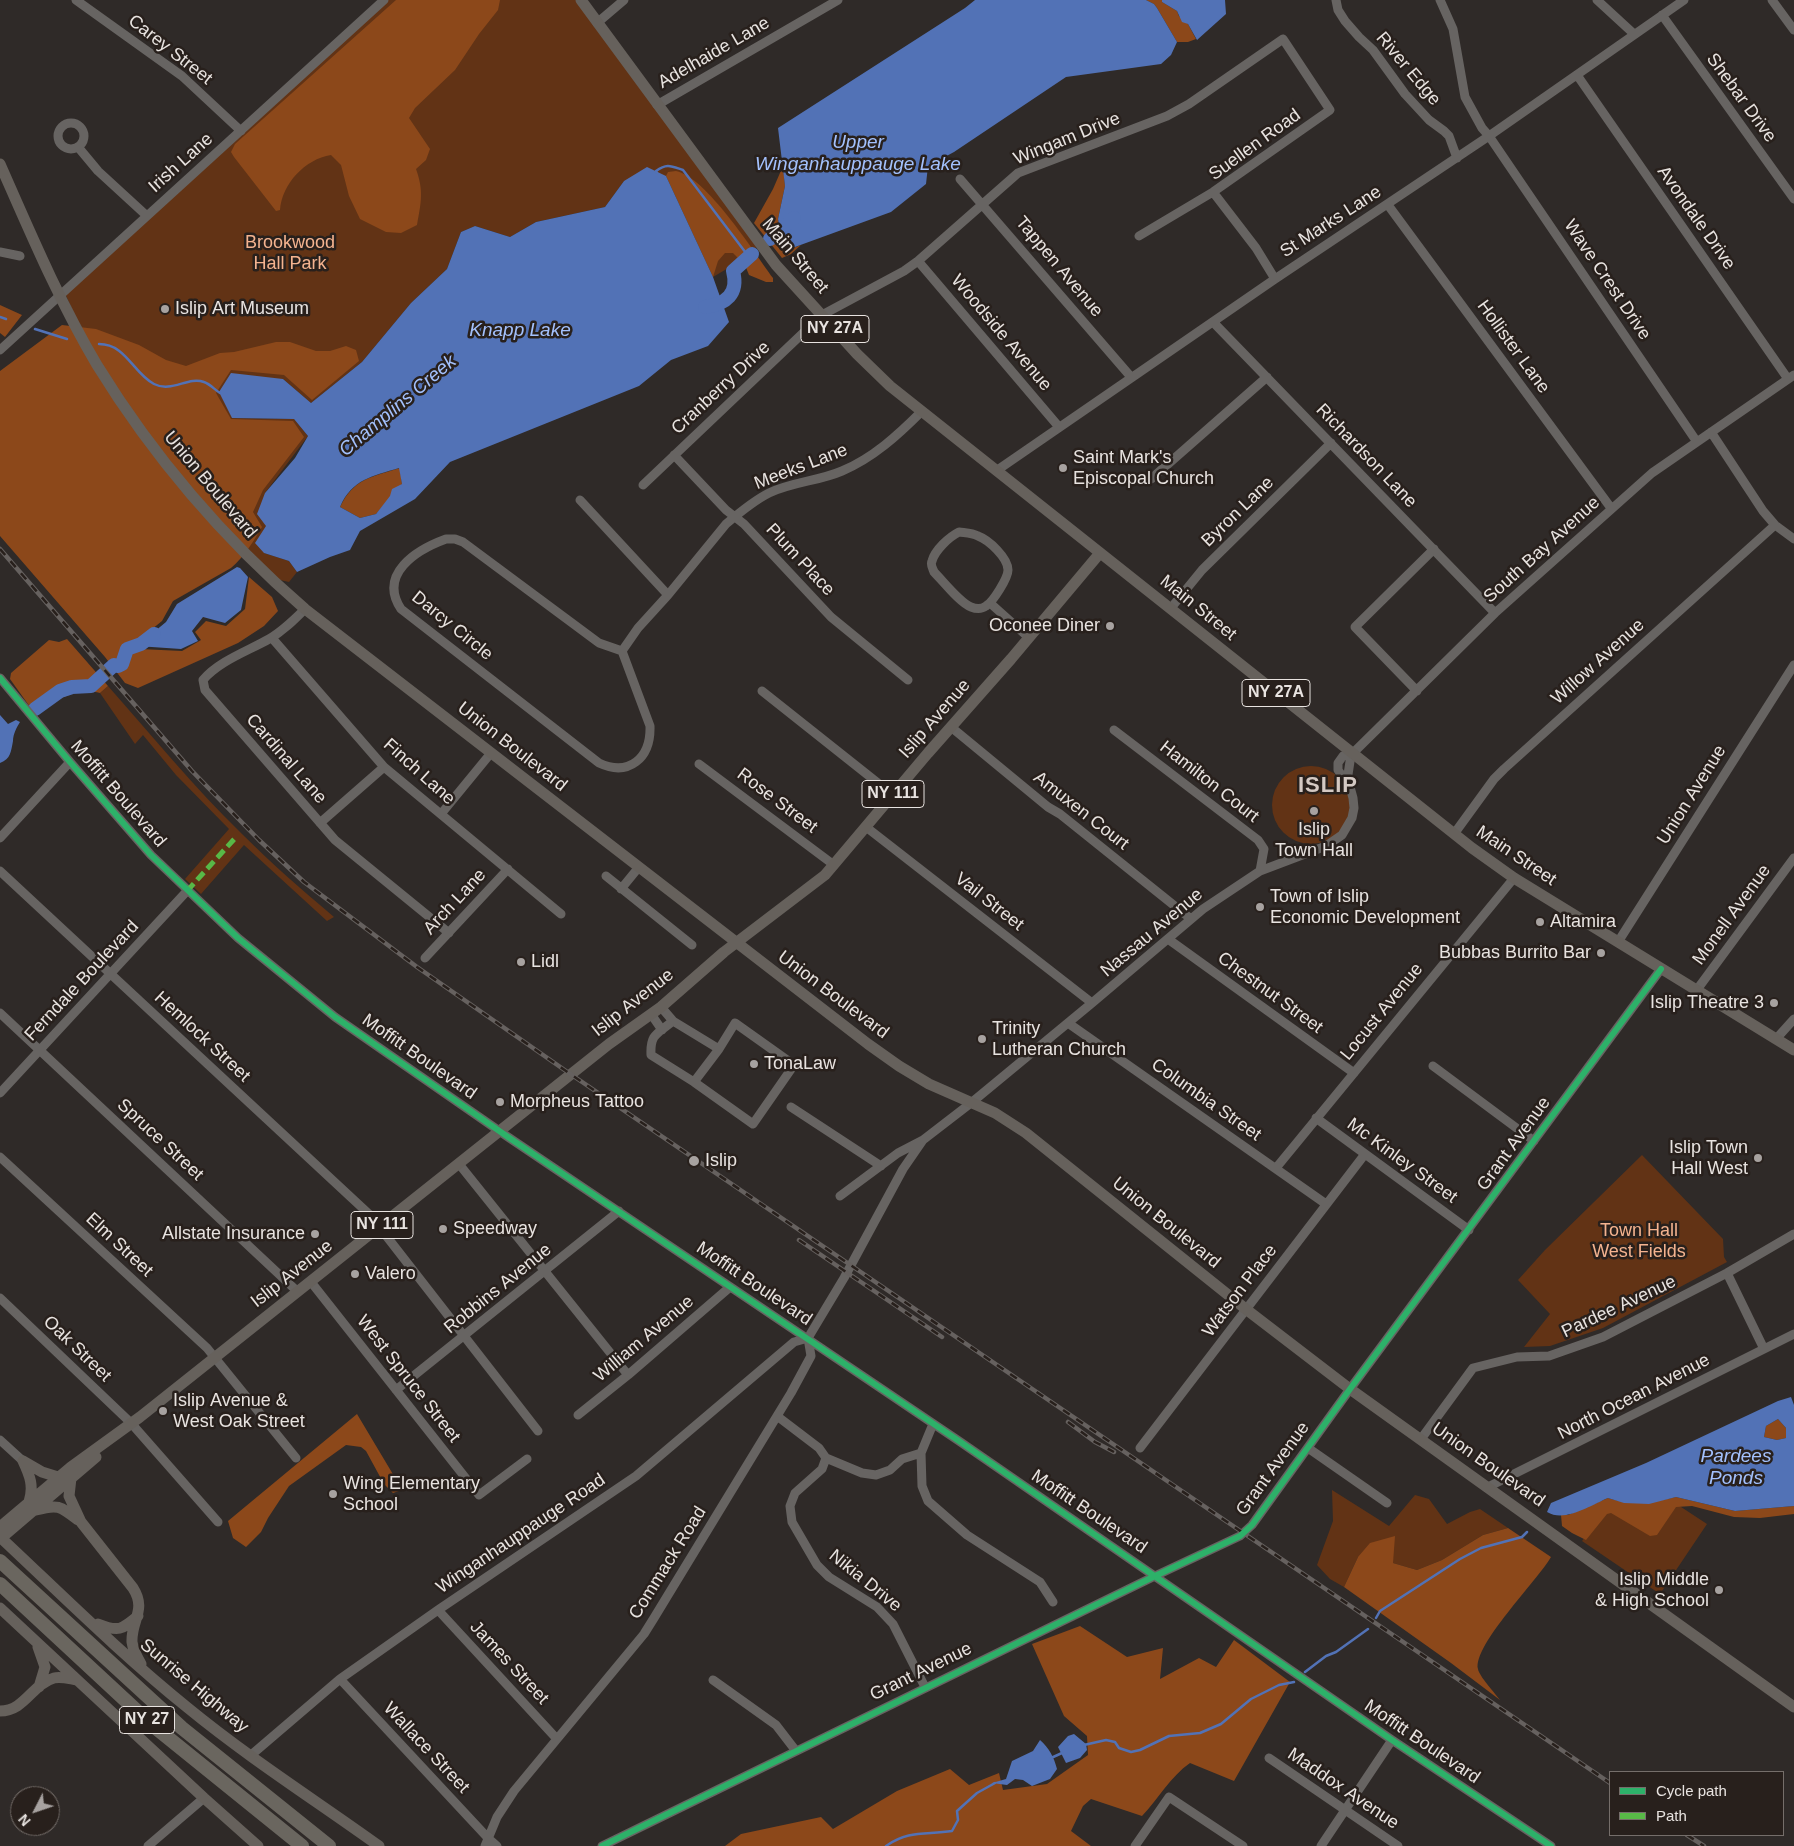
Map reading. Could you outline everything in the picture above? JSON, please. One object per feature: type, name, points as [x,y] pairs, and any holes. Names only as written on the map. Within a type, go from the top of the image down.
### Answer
[{"type":"highway","name":"NY 27","points":[[0,1561],[175,1722],[329,1846]]},
{"type":"highway","name":"NY 27","points":[[0,1584],[151,1724],[302,1846]]},
{"type":"main road","name":"NY 27A","points":[[580,0],[658,104]]},
{"type":"main road","name":"Main Street","points":[[658,104],[776,265],[890,386],[921,412],[1171,608],[1352,754],[1454,834],[1514,878],[1794,1050]]},
{"type":"main road","name":"Union Boulevard","points":[[0,164],[60,296],[97,364],[130,415],[160,455],[224,532],[263,571],[306,609],[898,1066],[929,1084],[995,1113],[1026,1133],[1247,1310],[1350,1389],[1794,1707]]},
{"type":"main road","name":"Islip Avenue","points":[[31,1507],[58,1477],[132,1423],[215,1358],[609,1044],[651,1014],[736,942],[825,875],[1100,553]]},
{"type":"main road","name":"Islip Avenue","points":[[0,1526],[18,1517],[71,1478],[109,1446],[132,1423]]},
{"type":"main road","points":[[23,1461],[42,1472],[58,1477]]},
{"type":"main road","points":[[23,1461],[31,1480],[31,1507],[59,1506],[81,1522]]},
{"type":"main road","points":[[71,1478],[69,1496],[81,1522],[135,1592],[139,1604],[132,1643],[146,1672]]},
{"type":"main road","name":"Islip Avenue","points":[[0,1538],[18,1517]]},
{"type":"main road","name":"Sunrise Highway","points":[[0,1538],[146,1672],[195,1714],[250,1756],[379,1846]]},
{"type":"main road","points":[[0,1608],[258,1846]]},
{"type":"main road","points":[[91,1622],[117,1629],[124,1627],[138,1616]]},
{"type":"main road","points":[[35,1640],[45,1667],[38,1687]]},
{"type":"main road","points":[[0,1711],[7,1711],[19,1706],[38,1687],[54,1678],[77,1680]]},
{"type":"street","name":"Carey Street","points":[[76,0],[182,76],[240,131]]},
{"type":"street","name":"Irish Lane","points":[[0,350],[384,0]]},
{"type":"street","points":[[597,22],[624,0]]},
{"type":"street","name":"Adelhaide Lane","points":[[658,104],[838,0]]},
{"type":"street","name":"River Edge","points":[[1336,0],[1338,10],[1345,21],[1373,50],[1404,94],[1429,120],[1449,136],[1457,158]]},
{"type":"street","name":"River Edge","points":[[1440,0],[1453,29],[1465,97],[1482,128],[1489,136]]},
{"type":"street","points":[[1598,0],[1634,34]]},
{"type":"street","name":"St Marks Lane","points":[[996,471],[1275,279],[1457,158],[1684,0]]},
{"type":"street","points":[[1772,0],[1794,30]]},
{"type":"street","name":"Shebar Drive","points":[[1662,15],[1794,199]]},
{"type":"street","name":"Suellen Road","points":[[1275,279],[1256,248],[1213,192],[1330,110],[1283,39]]},
{"type":"street","name":"Wingam Drive","points":[[822,315],[904,271],[918,261],[1018,173],[1168,116],[1189,104],[1283,39]]},
{"type":"street","name":"Avondale Drive","points":[[1577,75],[1791,377]]},
{"type":"street","name":"Wave Crest Drive","points":[[1489,136],[1697,442]]},
{"type":"street","points":[[78,148],[98,171],[147,216]]},
{"type":"street","name":"Tappen Avenue","points":[[960,179],[984,204],[1131,377]]},
{"type":"street","points":[[1139,236],[1213,192]]},
{"type":"street","name":"Hollister Lane","points":[[1388,205],[1611,508]]},
{"type":"street","points":[[0,252],[20,256]]},
{"type":"street","name":"Woodside Avenue","points":[[918,261],[1059,426]]},
{"type":"street","name":"Cranberry Drive","points":[[643,484],[822,315]]},
{"type":"street","name":"Richardson Lane","points":[[1213,322],[1495,614]]},
{"type":"street","points":[[1151,479],[1267,377]]},
{"type":"street","name":"South Bay Avenue","points":[[1352,754],[1495,614],[1611,508],[1652,473],[1791,377]]},
{"type":"street","name":"Meeks Lane","points":[[622,651],[638,628],[668,595],[726,524],[769,493],[829,475],[860,462],[898,435],[921,412]]},
{"type":"street","points":[[1710,432],[1763,510],[1775,525],[1794,540]]},
{"type":"street","name":"Byron Lane","points":[[1171,608],[1202,570],[1332,444]]},
{"type":"street","name":"Plum Place","points":[[674,455],[726,510],[744,524],[831,617],[908,680]]},
{"type":"street","points":[[580,500],[668,595]]},
{"type":"street","name":"Willow Avenue","points":[[1454,834],[1494,779],[1504,769],[1775,525]]},
{"type":"street","points":[[959,532],[981,537],[1007,562],[1008,574],[990,603],[984,607],[969,607],[934,572],[931,566],[936,553],[959,532]]},
{"type":"street","name":"Darcy Circle","points":[[455,539],[463,542],[599,643],[622,651],[650,726],[650,737],[641,757],[627,767],[618,769],[599,763],[401,609],[395,600],[393,582],[401,568],[418,553],[437,543],[455,539]]},
{"type":"street","points":[[1417,690],[1355,627],[1434,549]]},
{"type":"street","points":[[990,603],[1028,637]]},
{"type":"street","name":"Cardinal Lane","points":[[306,609],[289,626],[272,638],[211,671],[203,680],[205,690],[335,840],[449,932]]},
{"type":"street","name":"Finch Lane","points":[[272,638],[384,767],[561,914]]},
{"type":"street","name":"Union Avenue","points":[[1618,942],[1794,665]]},
{"type":"street","name":"Moffitt Boulevard","points":[[0,678],[151,855],[238,938],[335,1017],[500,1131],[808,1338],[1392,1740],[1551,1846]]},
{"type":"street","points":[[762,690],[893,795]]},
{"type":"street","name":"Amuxen Court","points":[[951,727],[1048,807],[1060,814],[1191,919]]},
{"type":"street","name":"Hamilton Court","points":[[1114,730],[1258,840],[1264,849],[1260,871]]},
{"type":"street","points":[[441,814],[491,753]]},
{"type":"street","name":"Nassau Avenue","points":[[840,1196],[891,1158],[923,1140],[971,1103],[1202,909],[1260,871],[1326,846],[1342,835],[1352,818],[1354,808],[1353,798],[1347,781],[1352,754]]},
{"type":"street","points":[[0,838],[70,762]]},
{"type":"street","name":"Rose Street","points":[[699,764],[834,865]]},
{"type":"street","points":[[320,823],[384,767]]},
{"type":"street","name":"Vail Street","points":[[866,827],[1092,1003]]},
{"type":"street","name":"Monell Avenue","points":[[1696,991],[1794,858]]},
{"type":"street","points":[[621,889],[638,867]]},
{"type":"street","name":"Arch Lane","points":[[425,958],[508,869]]},
{"type":"street","name":"Hemlock Street","points":[[0,872],[370,1214],[538,1431]]},
{"type":"street","points":[[606,876],[692,945]]},
{"type":"street","name":"Locust Avenue","points":[[1276,1168],[1514,878]]},
{"type":"street","name":"Ferndale Boulevard","points":[[0,1093],[187,891]]},
{"type":"street","name":"Chestnut Street","points":[[1168,939],[1354,1073]]},
{"type":"street","name":"Grant Avenue","points":[[602,1846],[925,1687],[1240,1536],[1252,1525],[1350,1389],[1661,969]]},
{"type":"street","points":[[661,1006],[673,1021],[719,1049]]},
{"type":"street","name":"Spruce Street","points":[[0,1013],[298,1292]]},
{"type":"street","points":[[651,1014],[662,1030]]},
{"type":"street","points":[[1776,1039],[1794,1019]]},
{"type":"street","points":[[673,1021],[654,1036],[651,1043],[651,1055],[694,1082],[753,1124],[794,1065],[735,1023],[719,1049],[694,1082]]},
{"type":"street","name":"Columbia Street","points":[[1068,1023],[1326,1204]]},
{"type":"street","points":[[1432,1066],[1534,1142]]},
{"type":"street","points":[[791,1107],[881,1166]]},
{"type":"street","name":"Mc Kinley Street","points":[[1316,1118],[1469,1230]]},
{"type":"street","name":"Nassau Avenue","points":[[808,1338],[844,1278],[903,1169],[923,1140]]},
{"type":"street","name":"Watson Place","points":[[1140,1448],[1365,1154]]},
{"type":"street","name":"Elm Street","points":[[0,1157],[207,1348],[296,1458]]},
{"type":"street","points":[[891,1158],[903,1169]]},
{"type":"street","points":[[459,1164],[628,1375]]},
{"type":"street","name":"Robbins Avenue","points":[[396,1390],[619,1211]]},
{"type":"street","name":"Pardee Avenue","points":[[1421,1439],[1473,1368],[1518,1357],[1549,1356],[1603,1337],[1727,1274],[1794,1234]]},
{"type":"street","points":[[1727,1274],[1764,1349]]},
{"type":"street","name":"West Spruce Street","points":[[311,1282],[479,1495],[526,1458]]},
{"type":"street","name":"William Avenue","points":[[578,1415],[628,1375],[730,1287]]},
{"type":"street","name":"Oak Street","points":[[0,1298],[132,1423],[218,1522]]},
{"type":"street","name":"North Ocean Avenue","points":[[1488,1488],[1794,1334]]},
{"type":"street","name":"Commack Road","points":[[486,1842],[497,1816],[505,1804],[556,1738],[644,1634],[777,1416],[811,1356],[808,1338]]},
{"type":"street","name":"Winganhauppauge Road","points":[[250,1756],[340,1679],[636,1476],[794,1342],[808,1338]]},
{"type":"street","points":[[777,1416],[819,1448],[826,1458],[862,1473],[876,1475],[890,1470],[902,1459],[921,1453]]},
{"type":"street","points":[[933,1424],[921,1453],[922,1486],[928,1501],[966,1536],[1040,1582],[1053,1602]]},
{"type":"street","points":[[0,1440],[23,1461]]},
{"type":"street","points":[[1308,1448],[1387,1503]]},
{"type":"street","name":"Nikia Drive","points":[[826,1458],[822,1469],[795,1493],[790,1506],[792,1522],[817,1565],[830,1577],[878,1608],[893,1624],[925,1687]]},
{"type":"street","name":"James Street","points":[[438,1610],[556,1738]]},
{"type":"street","name":"Wallace Street","points":[[340,1679],[486,1842]]},
{"type":"street","points":[[713,1680],[776,1725],[796,1751]]},
{"type":"street","points":[[1321,1846],[1392,1740]]},
{"type":"street","name":"Maddox Avenue","points":[[1269,1758],[1398,1846]]},
{"type":"street","points":[[1134,1846],[1169,1796],[1243,1846]]},
{"type":"street","points":[[148,1846],[204,1798]]},
{"type":"street","points":[[486,1842],[497,1846]]},
{"type":"green space","name":"Brookwood Hall Park","points":[[386,0],[577,0],[759,242],[752,254],[713,277],[666,176],[624,181],[605,207],[536,222],[510,237],[475,226],[461,232],[447,269],[411,303],[362,362],[311,403],[283,379],[232,418],[294,419],[308,436],[265,493],[266,526],[264,553],[289,561],[297,572],[289,582],[271,578],[92,354],[64,291]]},
{"type":"green space","points":[[108,686],[224,816],[275,866],[334,917],[327,921],[244,845],[201,894],[185,879],[229,829],[176,775],[143,735],[135,744],[100,693]]},
{"type":"green space","points":[[1311,766],[1326,769],[1343,783],[1347,790],[1350,805],[1347,820],[1333,837],[1326,841],[1311,844],[1296,841],[1279,827],[1275,820],[1272,805],[1275,790],[1289,773],[1296,769]]},
{"type":"green space","name":"Town Hall West Fields","points":[[1642,1155],[1723,1239],[1724,1257],[1727,1262],[1603,1328],[1550,1346],[1524,1347],[1550,1314],[1518,1280],[1545,1250]]},
{"type":"green space","points":[[1332,1490],[1389,1526],[1415,1495],[1429,1499],[1447,1524],[1480,1509],[1508,1528],[1483,1535],[1442,1560],[1417,1570],[1393,1563],[1358,1557],[1344,1587],[1330,1579],[1317,1565],[1333,1521]]},
{"type":"green space","points":[[1675,1503],[1707,1524],[1660,1594],[1582,1541],[1607,1504]]},
{"type":"shaded area","points":[[396,0],[500,0],[498,10],[455,70],[415,108],[409,118],[430,149],[426,160],[416,169],[421,191],[417,225],[401,233],[386,232],[360,219],[349,196],[341,165],[331,155],[321,157],[296,174],[285,191],[280,210],[276,211],[234,157],[231,152],[235,144]]},
{"type":"shaded area","points":[[1146,0],[1162,0],[1162,2],[1177,11],[1179,16],[1188,24],[1196,39],[1188,42],[1177,42],[1157,8]]},
{"type":"shaded area","points":[[783,166],[785,186],[778,219],[785,251],[801,245],[791,254],[782,258],[754,223],[773,189]]},
{"type":"shaded area","points":[[676,171],[688,176],[701,187],[729,217],[773,278],[773,282],[766,282],[749,275],[745,265],[733,253],[725,253],[718,261],[713,277],[666,176],[668,172]]},
{"type":"shaded area","points":[[0,305],[22,315],[5,337],[0,333]]},
{"type":"shaded area","points":[[62,325],[96,329],[139,345],[166,360],[186,366],[220,353],[234,352],[276,342],[290,342],[316,351],[330,351],[346,346],[356,350],[359,361],[312,400],[284,375],[231,370],[216,393],[231,419],[293,421],[304,437],[263,490],[253,512],[262,527],[252,544],[236,564],[173,601],[162,621],[136,642],[140,649],[182,651],[201,640],[195,632],[206,621],[226,626],[245,609],[249,577],[272,597],[278,611],[264,626],[238,643],[138,688],[125,683],[105,657],[0,536],[0,371]]},
{"type":"shaded area","points":[[400,468],[402,484],[376,514],[360,518],[340,507],[345,497],[358,484],[372,477]]},
{"type":"shaded area","points":[[67,639],[108,686],[100,693],[83,691],[66,696],[35,714],[10,679],[11,673],[49,640],[59,642]]},
{"type":"shaded area","points":[[357,1414],[394,1476],[399,1491],[393,1493],[384,1484],[366,1451],[361,1447],[346,1445],[289,1486],[261,1532],[246,1547],[233,1538],[228,1521]]},
{"type":"shaded area","points":[[1778,1419],[1786,1428],[1786,1438],[1777,1440],[1764,1437],[1766,1426]]},
{"type":"shaded area","points":[[1676,1497],[1735,1511],[1794,1506],[1794,1514],[1760,1518],[1734,1517],[1692,1506],[1676,1507],[1657,1535],[1650,1536],[1611,1513],[1607,1514],[1586,1540],[1562,1526],[1561,1515],[1568,1515],[1608,1498],[1642,1503]]},
{"type":"shaded area","points":[[1508,1528],[1551,1557],[1495,1629],[1479,1658],[1479,1672],[1500,1700],[1344,1587],[1358,1557],[1370,1543],[1395,1536],[1393,1563],[1417,1570],[1442,1560],[1483,1535]]},
{"type":"shaded area","points":[[1080,1626],[1127,1657],[1163,1648],[1160,1679],[1199,1658],[1216,1667],[1234,1640],[1290,1682],[1234,1781],[1190,1763],[1171,1781],[1142,1816],[1091,1799],[1083,1806],[1071,1831],[1091,1846],[725,1846],[741,1834],[821,1817],[833,1829],[897,1791],[950,1769],[969,1785],[999,1773],[1003,1790],[1047,1784],[1088,1755],[1087,1736],[1064,1716],[1032,1644]]},
{"type":"water","name":"Upper Winganhauppauge Lake","points":[[975,0],[1146,0],[1157,8],[1177,42],[1171,55],[1161,64],[1066,77],[954,152],[928,166],[926,184],[891,212],[784,251],[778,219],[785,186],[778,128]]},
{"type":"water","points":[[1162,0],[1225,0],[1226,14],[1197,40],[1188,24],[1182,22],[1177,11],[1162,2]]},
{"type":"water","name":"Knapp Lake","points":[[647,167],[666,176],[713,277],[729,322],[708,346],[671,360],[639,386],[450,462],[415,499],[360,531],[350,550],[297,572],[289,561],[264,553],[255,543],[266,526],[257,514],[265,493],[295,458],[308,436],[294,419],[232,418],[219,392],[231,373],[283,379],[311,403],[362,362],[411,303],[447,269],[461,232],[475,226],[510,237],[536,222],[605,207],[624,181]],"holes":[[[399,468],[402,484],[392,489],[390,496],[376,514],[360,518],[340,507],[357,484],[372,476]]]},
{"type":"water","points":[[237,567],[248,577],[241,610],[225,623],[203,617],[192,631],[198,641],[181,649],[137,646],[166,622],[177,604]]},
{"type":"water","points":[[0,715],[8,724],[16,720],[20,722],[14,733],[10,754],[0,763]]},
{"type":"water","name":"Pardees Ponds","points":[[1791,1397],[1794,1405],[1794,1506],[1735,1511],[1676,1497],[1649,1504],[1624,1503],[1608,1498],[1570,1514],[1554,1515],[1547,1512],[1551,1503],[1646,1463],[1778,1401]],"holes":[[[1778,1419],[1786,1428],[1786,1438],[1777,1440],[1764,1437],[1766,1426]]]},
{"type":"water","points":[[1074,1734],[1086,1744],[1087,1750],[1080,1758],[1066,1763],[1058,1747],[1068,1736]]},
{"type":"water","points":[[1040,1740],[1051,1753],[1057,1769],[1050,1779],[1032,1786],[1023,1780],[1015,1779],[1007,1785],[992,1783],[1006,1779],[1012,1761],[1033,1751]]},
{"type":"waterway","points":[[657,173],[656,171],[666,166],[683,170],[749,257]]},
{"type":"waterway","name":"Champlins Creek","points":[[770,239],[794,218]]},
{"type":"waterway","name":"Champlins Creek","points":[[705,307],[719,303],[729,296],[734,286],[733,271],[752,254]]},
{"type":"waterway","points":[[0,317],[6,319]]},
{"type":"waterway","points":[[35,329],[67,339]]},
{"type":"waterway","points":[[99,344],[108,345],[123,354],[140,373],[154,384],[167,387],[198,381],[206,383],[220,393]]},
{"type":"waterway","name":"Champlins Creek","points":[[35,709],[60,691],[72,687],[91,686],[114,665],[122,664],[127,649],[141,644],[154,634]]},
{"type":"waterway","points":[[1376,1618],[1380,1611],[1460,1559],[1481,1548],[1522,1537],[1527,1532]]},
{"type":"waterway","points":[[1305,1672],[1368,1629]]},
{"type":"waterway","points":[[1084,1745],[1106,1740],[1115,1742],[1119,1748],[1131,1752],[1140,1750],[1169,1736],[1200,1733],[1221,1724],[1251,1699],[1279,1685],[1294,1682]]},
{"type":"waterway","points":[[1051,1758],[1062,1753]]},
{"type":"waterway","points":[[886,1846],[902,1837],[910,1835],[952,1831],[958,1820],[957,1811],[977,1793],[995,1783]]},
{"type":"railway","points":[[0,549],[192,771],[259,840],[304,882],[417,967],[566,1071],[1609,1782]]},
{"type":"railway","points":[[799,1240],[942,1337]]},
{"type":"railway","points":[[1068,1422],[1095,1442],[1114,1452]]},
{"type":"railway","points":[[1689,1836],[1704,1846]]},
{"type":"marked path","points":[[187,891],[237,836]]},
{"type":"cycle path","points":[[0,678],[151,855],[238,938],[335,1017],[508,1137],[959,1441],[1392,1740],[1551,1846]]},
{"type":"cycle path","points":[[602,1846],[1240,1536],[1252,1525],[1350,1389],[1661,969]]},
{"type":"place","name":"Islip Art Museum","points":[[165,309]]},
{"type":"place","name":"Saint Mark's Episcopal Church","points":[[1063,468]]},
{"type":"place","name":"Oconee Diner","points":[[1110,626]]},
{"type":"place","name":"Islip Town Hall","points":[[1314,811]]},
{"type":"place","name":"Town of Islip Economic Development","points":[[1260,907]]},
{"type":"place","name":"Altamira","points":[[1540,922]]},
{"type":"place","name":"Bubbas Burrito Bar","points":[[1601,953]]},
{"type":"place","name":"Lidl","points":[[521,962]]},
{"type":"place","name":"Islip Theatre 3","points":[[1774,1003]]},
{"type":"place","name":"Trinity Lutheran Church","points":[[982,1039]]},
{"type":"place","name":"TonaLaw","points":[[754,1064]]},
{"type":"place","name":"Morpheus Tattoo","points":[[500,1102]]},
{"type":"place","name":"Islip Town Hall West","points":[[1758,1158]]},
{"type":"place","name":"Islip","points":[[694,1161]]},
{"type":"place","name":"Speedway","points":[[443,1229]]},
{"type":"place","name":"Allstate Insurance","points":[[315,1234]]},
{"type":"place","name":"Valero","points":[[355,1274]]},
{"type":"place","name":"Islip Avenue & West Oak Street","points":[[163,1411]]},
{"type":"place","name":"Wing Elementary School","points":[[333,1494]]},
{"type":"place","name":"Islip Middle & High School","points":[[1719,1590]]},
{"type":"district","name":"ISLIP","points":[[1328,786]]}]
